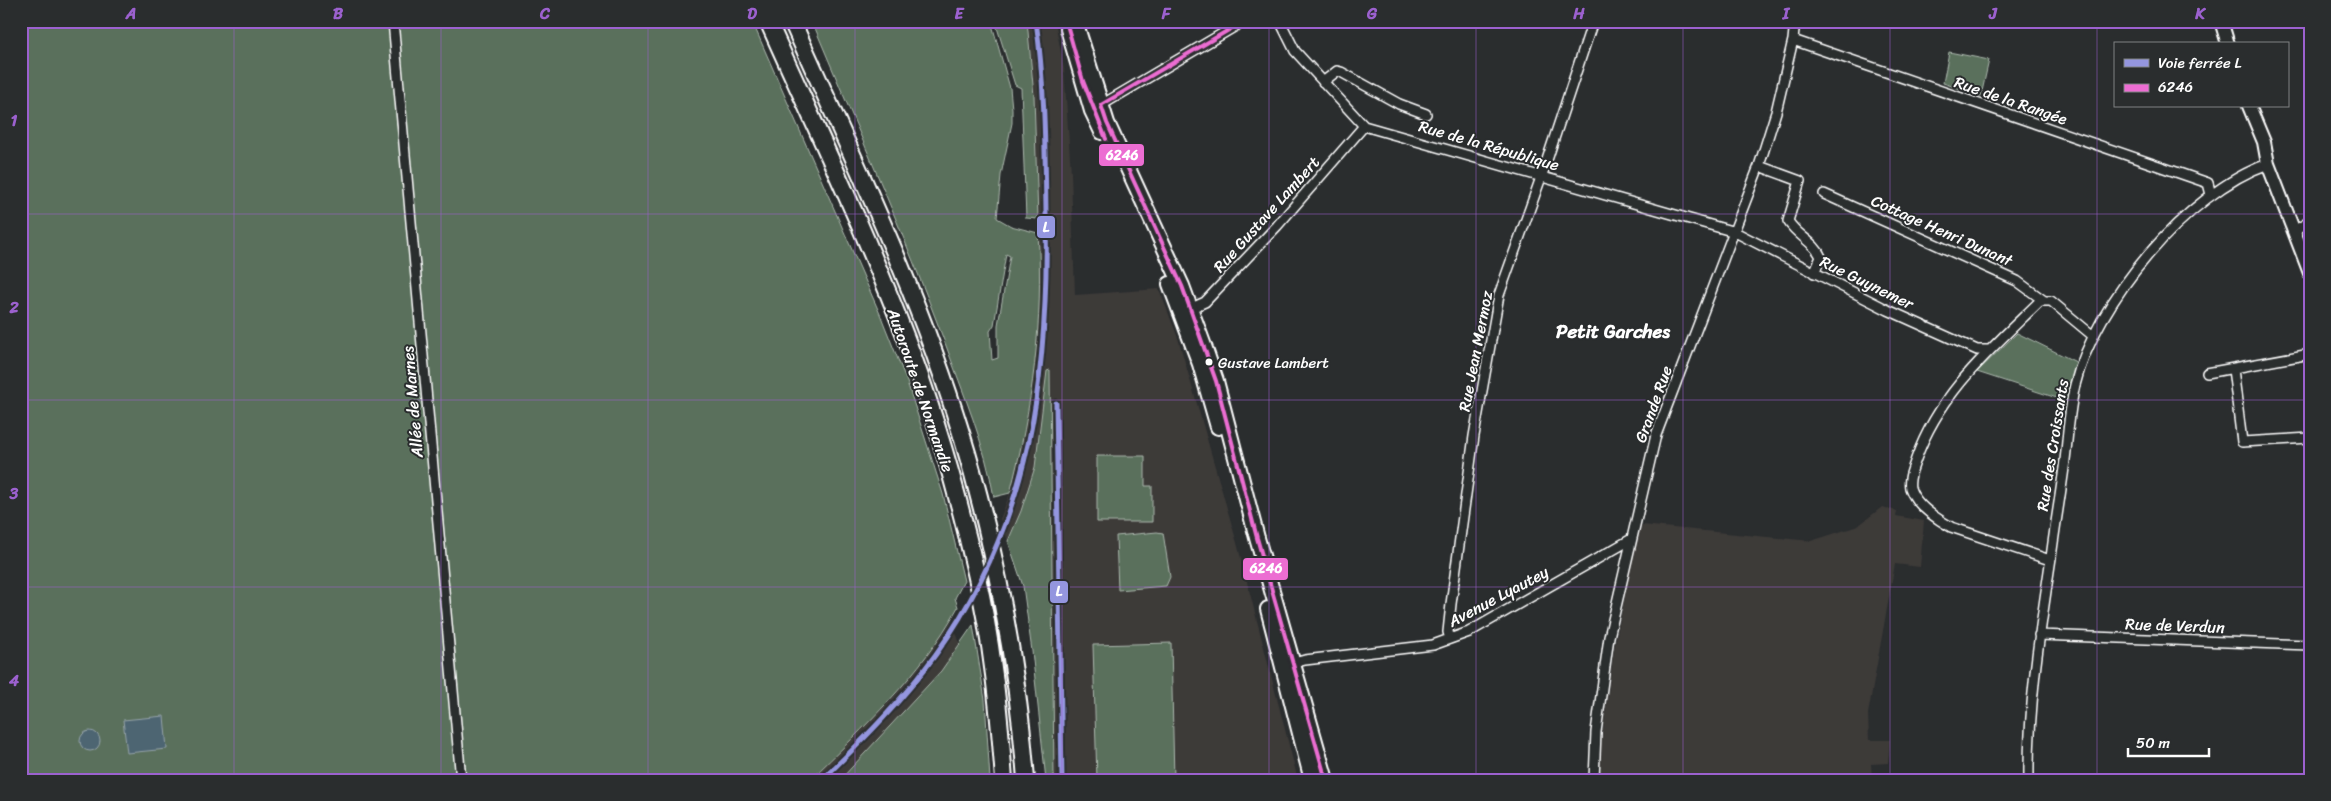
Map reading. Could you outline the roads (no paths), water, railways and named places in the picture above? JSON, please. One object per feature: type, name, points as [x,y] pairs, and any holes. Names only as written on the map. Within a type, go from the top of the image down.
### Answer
[{"type":"highway","name":"Autoroute de Normandie","points":[[768,21],[856,218],[906,339],[940,438],[977,574],[999,715],[1004,780]]},
{"type":"highway","name":"Autoroute de Normandie","points":[[792,21],[880,218],[926,332],[962,433],[986,528],[1005,619],[1020,714],[1026,780]]},
{"type":"main road","points":[[1066,21],[1073,51],[1216,380],[1287,664],[1312,780]]},
{"type":"main road","points":[[1075,21],[1097,108]]},
{"type":"main road","points":[[1287,664],[1326,780]]},
{"type":"street","name":"Allée de Marnes","points":[[394,21],[461,780]]},
{"type":"street","points":[[1097,108],[1244,21]]},
{"type":"street","points":[[1280,21],[1295,51],[1364,126]]},
{"type":"street","name":"Rue Jean Mermoz","points":[[1450,639],[1448,632],[1451,604],[1474,436],[1499,295],[1542,176],[1593,21]]},
{"type":"street","name":"Grande Rue","points":[[1594,780],[1596,732],[1609,637],[1630,540],[1656,435],[1735,232],[1758,166],[1776,112],[1793,40],[1795,21]]},
{"type":"street","points":[[2221,21],[2227,42]]},
{"type":"street","name":"Rue de la Rangée","points":[[1793,40],[2208,183],[2211,195]]},
{"type":"street","points":[[1323,82],[1337,71],[1341,72],[1399,104],[1426,114]]},
{"type":"street","points":[[2250,108],[2264,142],[2268,164],[2310,273]]},
{"type":"street","name":"Rue de la République","points":[[1364,126],[1735,232]]},
{"type":"street","name":"Rue Gustave Lambert","points":[[1186,311],[1205,302],[1270,233],[1364,126]]},
{"type":"street","name":"Rue des Croissants","points":[[2030,780],[2032,693],[2072,398],[2092,335],[2119,291],[2158,244],[2185,217],[2211,195],[2257,167],[2268,164]]},
{"type":"street","points":[[1758,166],[1800,181],[1788,222],[1794,232],[1818,250],[1821,257],[1814,273]]},
{"type":"street","name":"Cottage Henri Dunant","points":[[1824,194],[2017,281],[2044,300],[2051,301],[2092,335]]},
{"type":"street","points":[[2294,231],[2310,221]]},
{"type":"street","name":"Rue Guynemer","points":[[1735,232],[1888,310],[1977,350],[1990,350]]},
{"type":"street","points":[[2044,300],[1973,366],[1929,428],[1911,474],[1911,491],[1915,498],[1930,512],[1951,527],[2050,560]]},
{"type":"street","points":[[2206,373],[2310,354]]},
{"type":"street","points":[[2233,369],[2242,442],[2310,438]]},
{"type":"street","name":"Avenue Lyautey","points":[[1287,664],[1433,645],[1470,632],[1630,540]]},
{"type":"street","name":"Rue de Verdun","points":[[2039,635],[2310,645]]},
{"type":"water","points":[[164,716],[167,749],[127,753],[123,720]]},
{"type":"water","points":[[90,731],[97,734],[100,741],[97,748],[90,751],[83,748],[80,741],[83,734]]},
{"type":"rail line","name":"L","points":[[822,780],[896,704],[936,654],[969,603],[995,550],[1014,497],[1028,442],[1038,387],[1044,330],[1046,271],[1045,140],[1043,92],[1036,21]]},
{"type":"rail line","name":"L","points":[[1056,403],[1062,780]]},
{"type":"place","name":"Gustave Lambert","points":[[1209,362]]},
{"type":"district","name":"Petit Garches","points":[[1613,331]]}]
